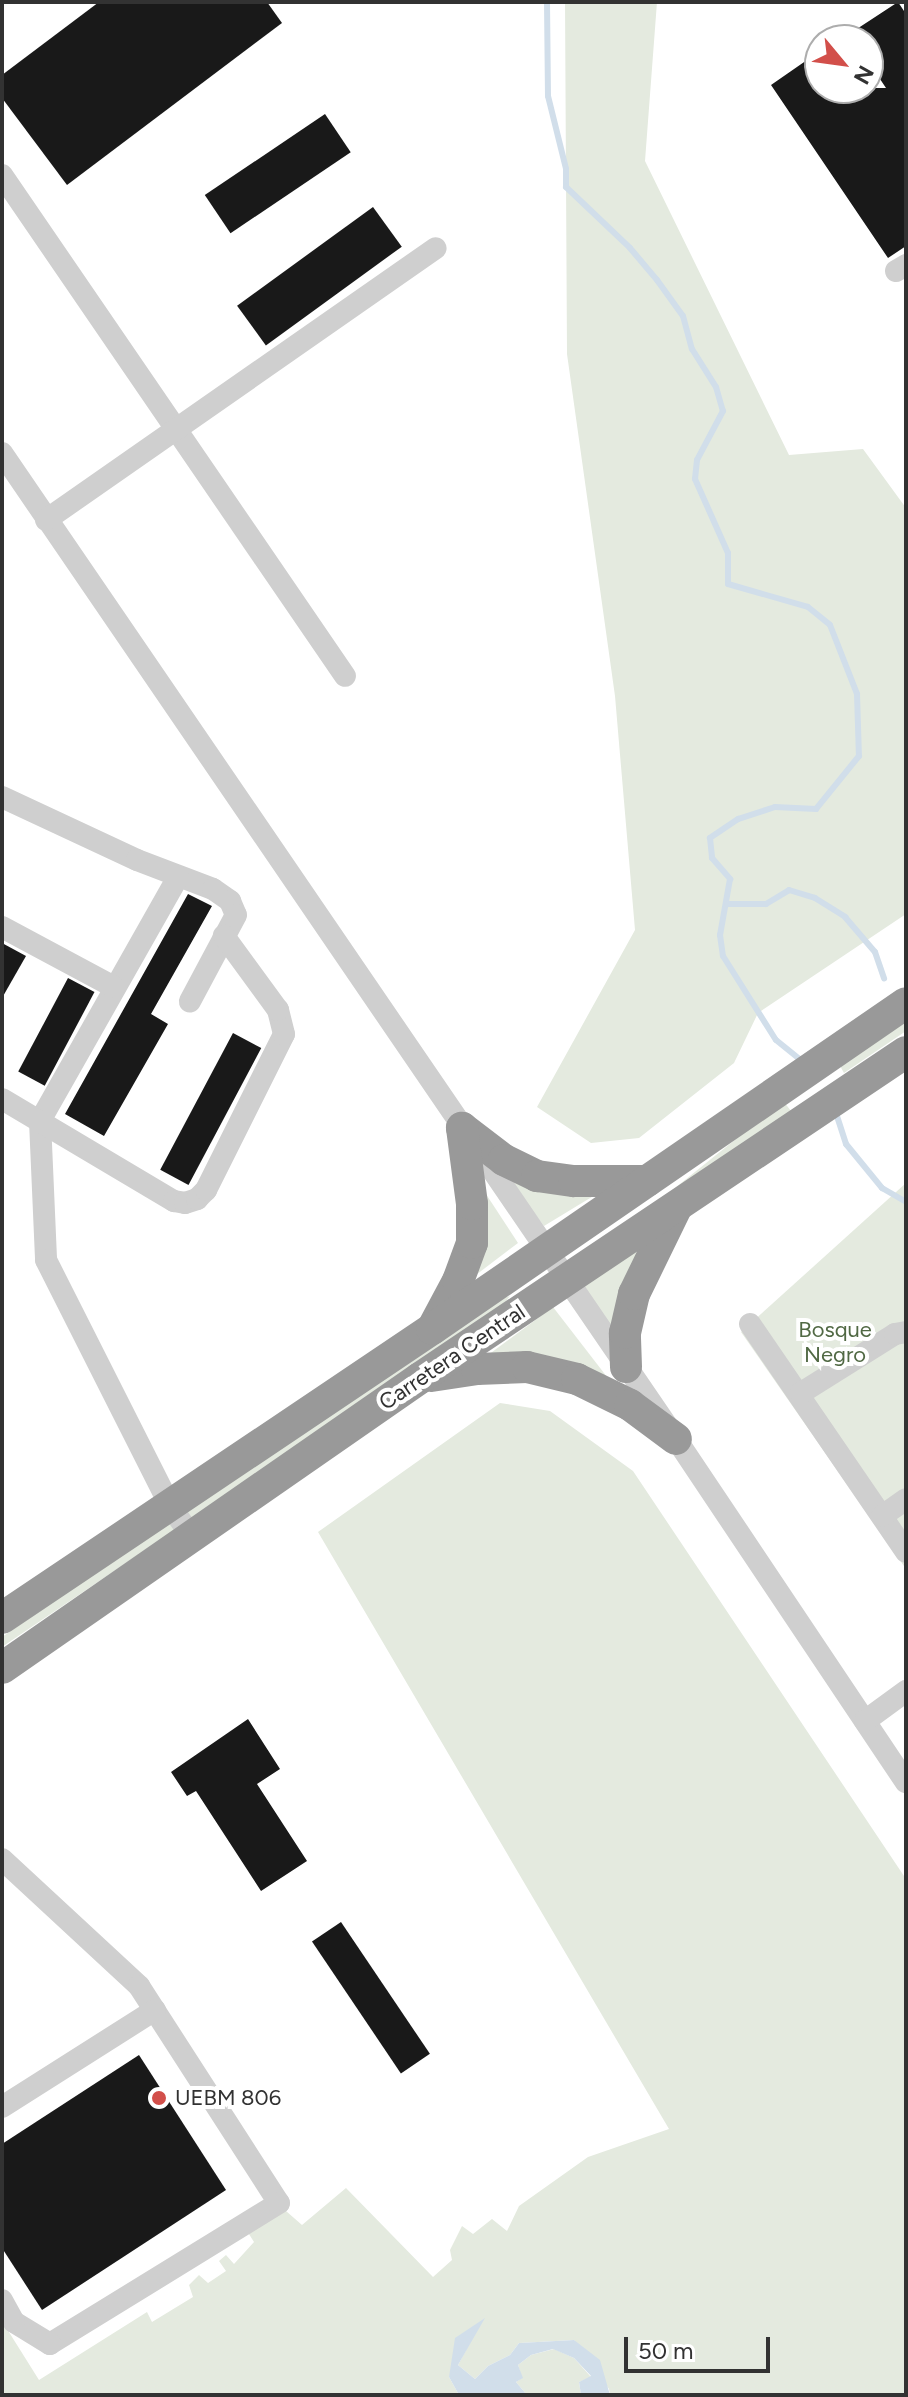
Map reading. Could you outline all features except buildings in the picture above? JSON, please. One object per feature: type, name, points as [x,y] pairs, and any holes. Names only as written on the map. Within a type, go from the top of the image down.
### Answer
[{"type":"highway","name":"Carretera Central","points":[[2,1618],[432,1329],[906,1003]]},
{"type":"highway","name":"Carretera Central","points":[[2,1668],[420,1378],[906,1052]]},
{"type":"highway","points":[[462,1128],[504,1160],[537,1176],[574,1181],[647,1181]]},
{"type":"highway","points":[[432,1329],[458,1281],[472,1243],[472,1204],[462,1128]]},
{"type":"highway","points":[[626,1367],[625,1333],[634,1294],[679,1202]]},
{"type":"highway","points":[[420,1378],[477,1369],[527,1367],[577,1379],[630,1405],[676,1439]]},
{"type":"street","points":[[2,175],[345,676]]},
{"type":"street","points":[[46,520],[436,248]]},
{"type":"street","points":[[2,453],[676,1439],[906,1782]]},
{"type":"street","points":[[2,797],[178,877],[213,889],[230,901],[236,915],[190,1001]]},
{"type":"street","points":[[178,877],[40,1121],[46,1260],[169,1504],[192,1537]]},
{"type":"street","points":[[2,927],[114,987]]},
{"type":"street","points":[[2,1099],[174,1201],[185,1203],[197,1199],[206,1190],[284,1034],[278,1010],[224,936]]},
{"type":"street","points":[[750,1324],[801,1393],[906,1552]]},
{"type":"street","points":[[801,1393],[895,1334],[906,1332]]},
{"type":"street","points":[[882,1516],[906,1499]]},
{"type":"street","points":[[865,1721],[906,1691]]},
{"type":"street","points":[[2,1859],[139,1986],[279,2203],[50,2344],[14,2322],[2,2300]]},
{"type":"street","points":[[2,2107],[155,2010]]},
{"type":"green space","points":[[565,2],[657,2],[645,161],[789,455],[863,449],[906,508],[906,914],[758,1013],[734,1063],[639,1138],[591,1143],[537,1107],[635,930],[615,696],[567,354]]},
{"type":"green space","points":[[906,1018],[906,1031],[844,1073],[839,1064]]},
{"type":"green space","points":[[784,1102],[791,1111],[665,1196],[736,1139]]},
{"type":"green space","points":[[496,1164],[600,1192],[544,1226]]},
{"type":"green space","name":"Bosque Negro","points":[[906,1183],[906,1569],[741,1332]]},
{"type":"green space","points":[[482,1188],[518,1243],[464,1284]]},
{"type":"green space","points":[[643,1240],[614,1334],[582,1284]]},
{"type":"green space","points":[[510,1296],[499,1310],[2,1647],[2,1637],[493,1301]]},
{"type":"green space","points":[[553,1307],[614,1386],[484,1358]]},
{"type":"green space","points":[[500,1403],[550,1411],[633,1471],[906,1879],[906,2395],[610,2395],[609,2389],[574,2340],[519,2343],[510,2355],[488,2366],[475,2379],[458,2365],[483,2319],[449,2377],[459,2395],[2,2395],[2,2321],[39,2380],[147,2312],[152,2322],[193,2297],[189,2285],[199,2275],[208,2283],[226,2271],[219,2261],[226,2255],[234,2264],[254,2242],[247,2231],[286,2211],[302,2225],[346,2188],[433,2277],[452,2260],[450,2250],[462,2226],[473,2234],[492,2219],[507,2231],[519,2206],[588,2157],[669,2129],[318,1532]]},
{"type":"green space","points":[[554,2349],[574,2358],[591,2377],[579,2382],[581,2395],[527,2395],[516,2382],[522,2378],[518,2365],[531,2355]]},
{"type":"shaded area","points":[[485,2318],[458,2365],[475,2379],[488,2366],[510,2355],[519,2343],[574,2340],[600,2360],[610,2395],[581,2395],[579,2382],[591,2376],[574,2358],[553,2349],[531,2355],[518,2365],[523,2378],[516,2382],[527,2395],[459,2395],[449,2377],[455,2338]]},
{"type":"waterway","points":[[547,2],[548,96],[566,169],[566,187],[630,248],[657,280],[683,316],[692,349],[716,387],[723,411],[697,460],[695,479],[728,553],[728,584],[808,607],[830,625],[857,694],[859,756],[816,809],[775,807],[738,819],[710,838],[712,858],[730,879],[720,935],[723,956],[776,1040],[803,1062]]},
{"type":"waterway","points":[[727,904],[766,904],[789,890],[815,898],[845,917],[875,952],[884,978]]},
{"type":"waterway","points":[[835,1110],[846,1144],[882,1188],[906,1202]]},
{"type":"place","name":"UEBM 806","points":[[159,2098]]}]
